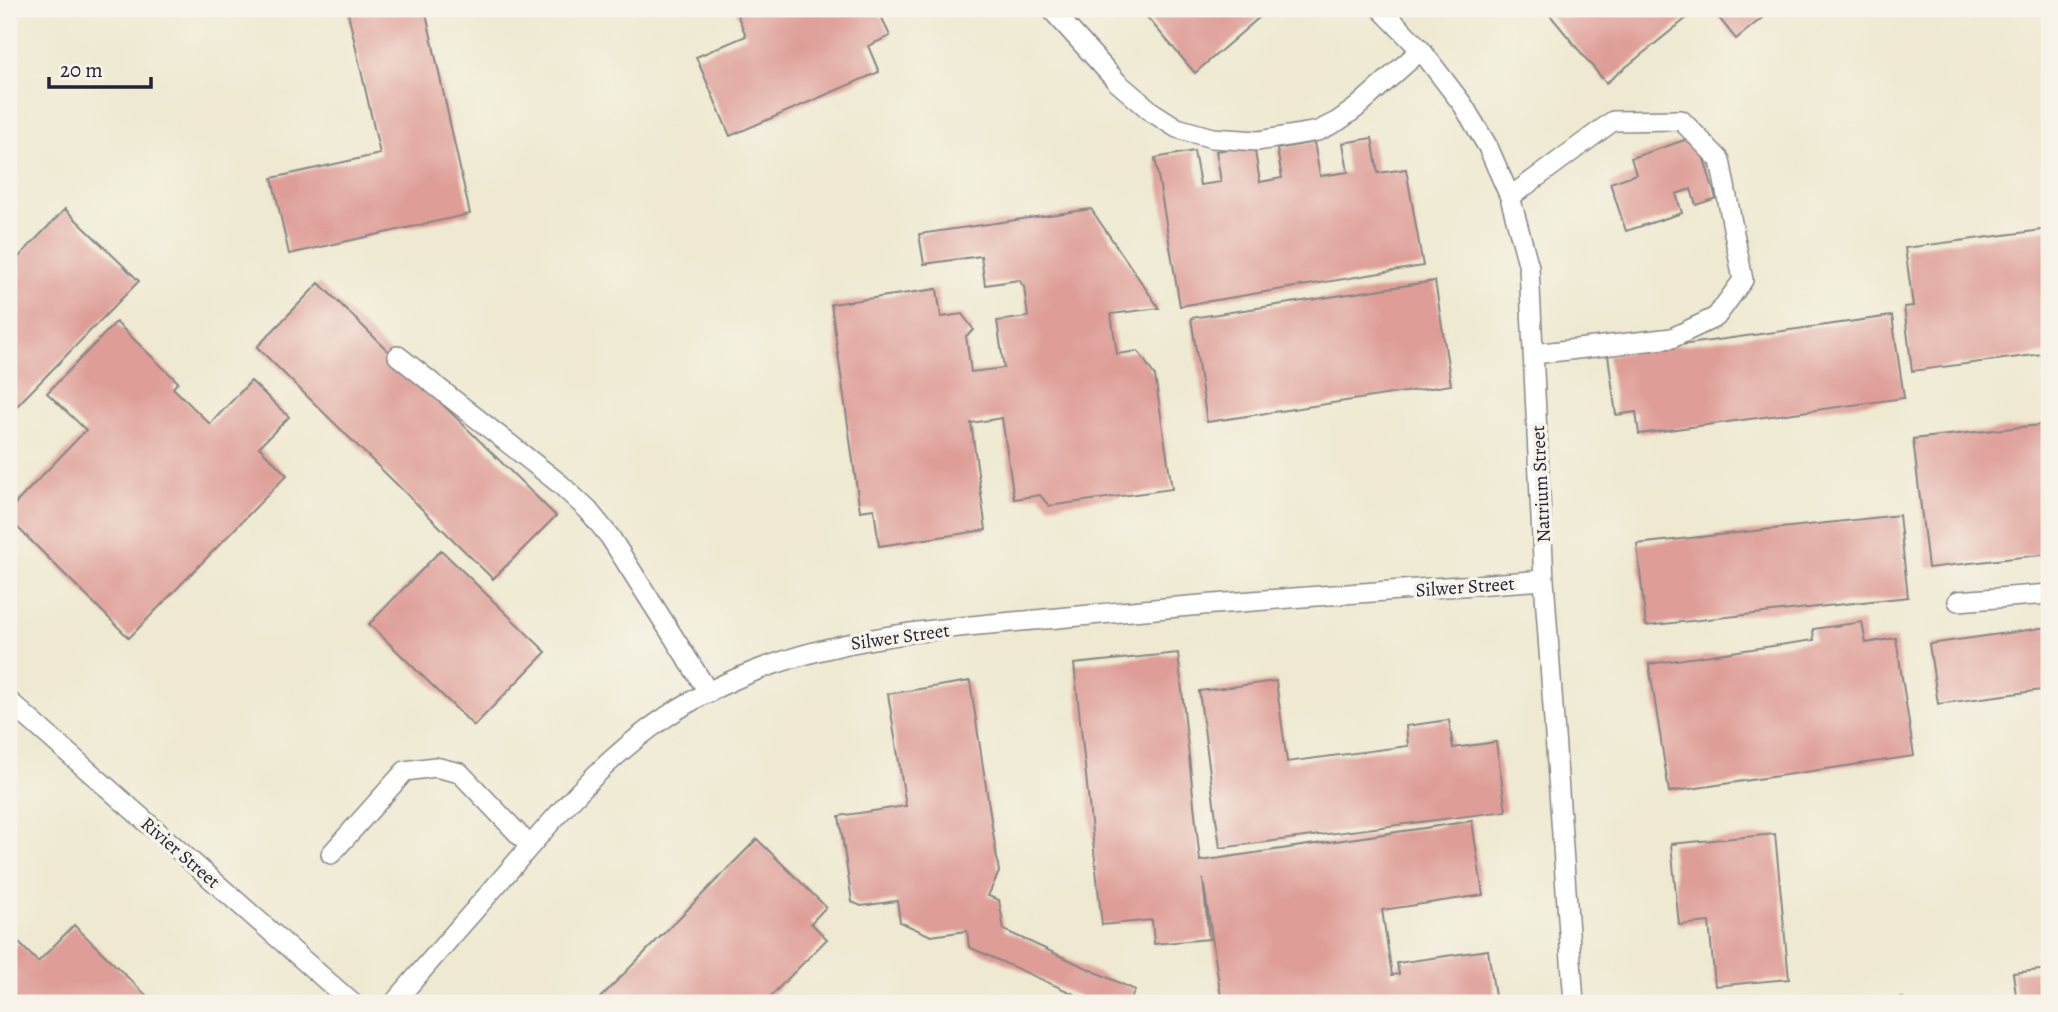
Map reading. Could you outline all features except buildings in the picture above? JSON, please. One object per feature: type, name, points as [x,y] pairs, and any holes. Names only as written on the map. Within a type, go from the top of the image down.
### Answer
[{"type":"lane","points":[[1051,9],[1117,82],[1152,113],[1177,128],[1212,138],[1258,141],[1318,131],[1356,108],[1421,50]]},
{"type":"lane","name":"Natrium Street","points":[[1381,9],[1421,50],[1463,105],[1488,147],[1510,197],[1529,267],[1544,580],[1574,1003]]},
{"type":"lane","points":[[1510,197],[1614,121],[1681,120],[1720,159],[1743,280],[1716,317],[1672,338],[1534,354]]},
{"type":"lane","points":[[398,356],[560,484],[588,510],[610,537],[709,693]]},
{"type":"lane","name":"Silwer Street","points":[[394,1003],[565,806],[622,750],[667,716],[727,683],[835,645],[902,633],[1199,604],[1544,580]]},
{"type":"lane","points":[[1958,601],[2049,594]]},
{"type":"lane","name":"Rivier Street","points":[[9,701],[352,1003]]},
{"type":"lane","points":[[331,854],[405,771],[435,767],[460,773],[530,846]]}]
